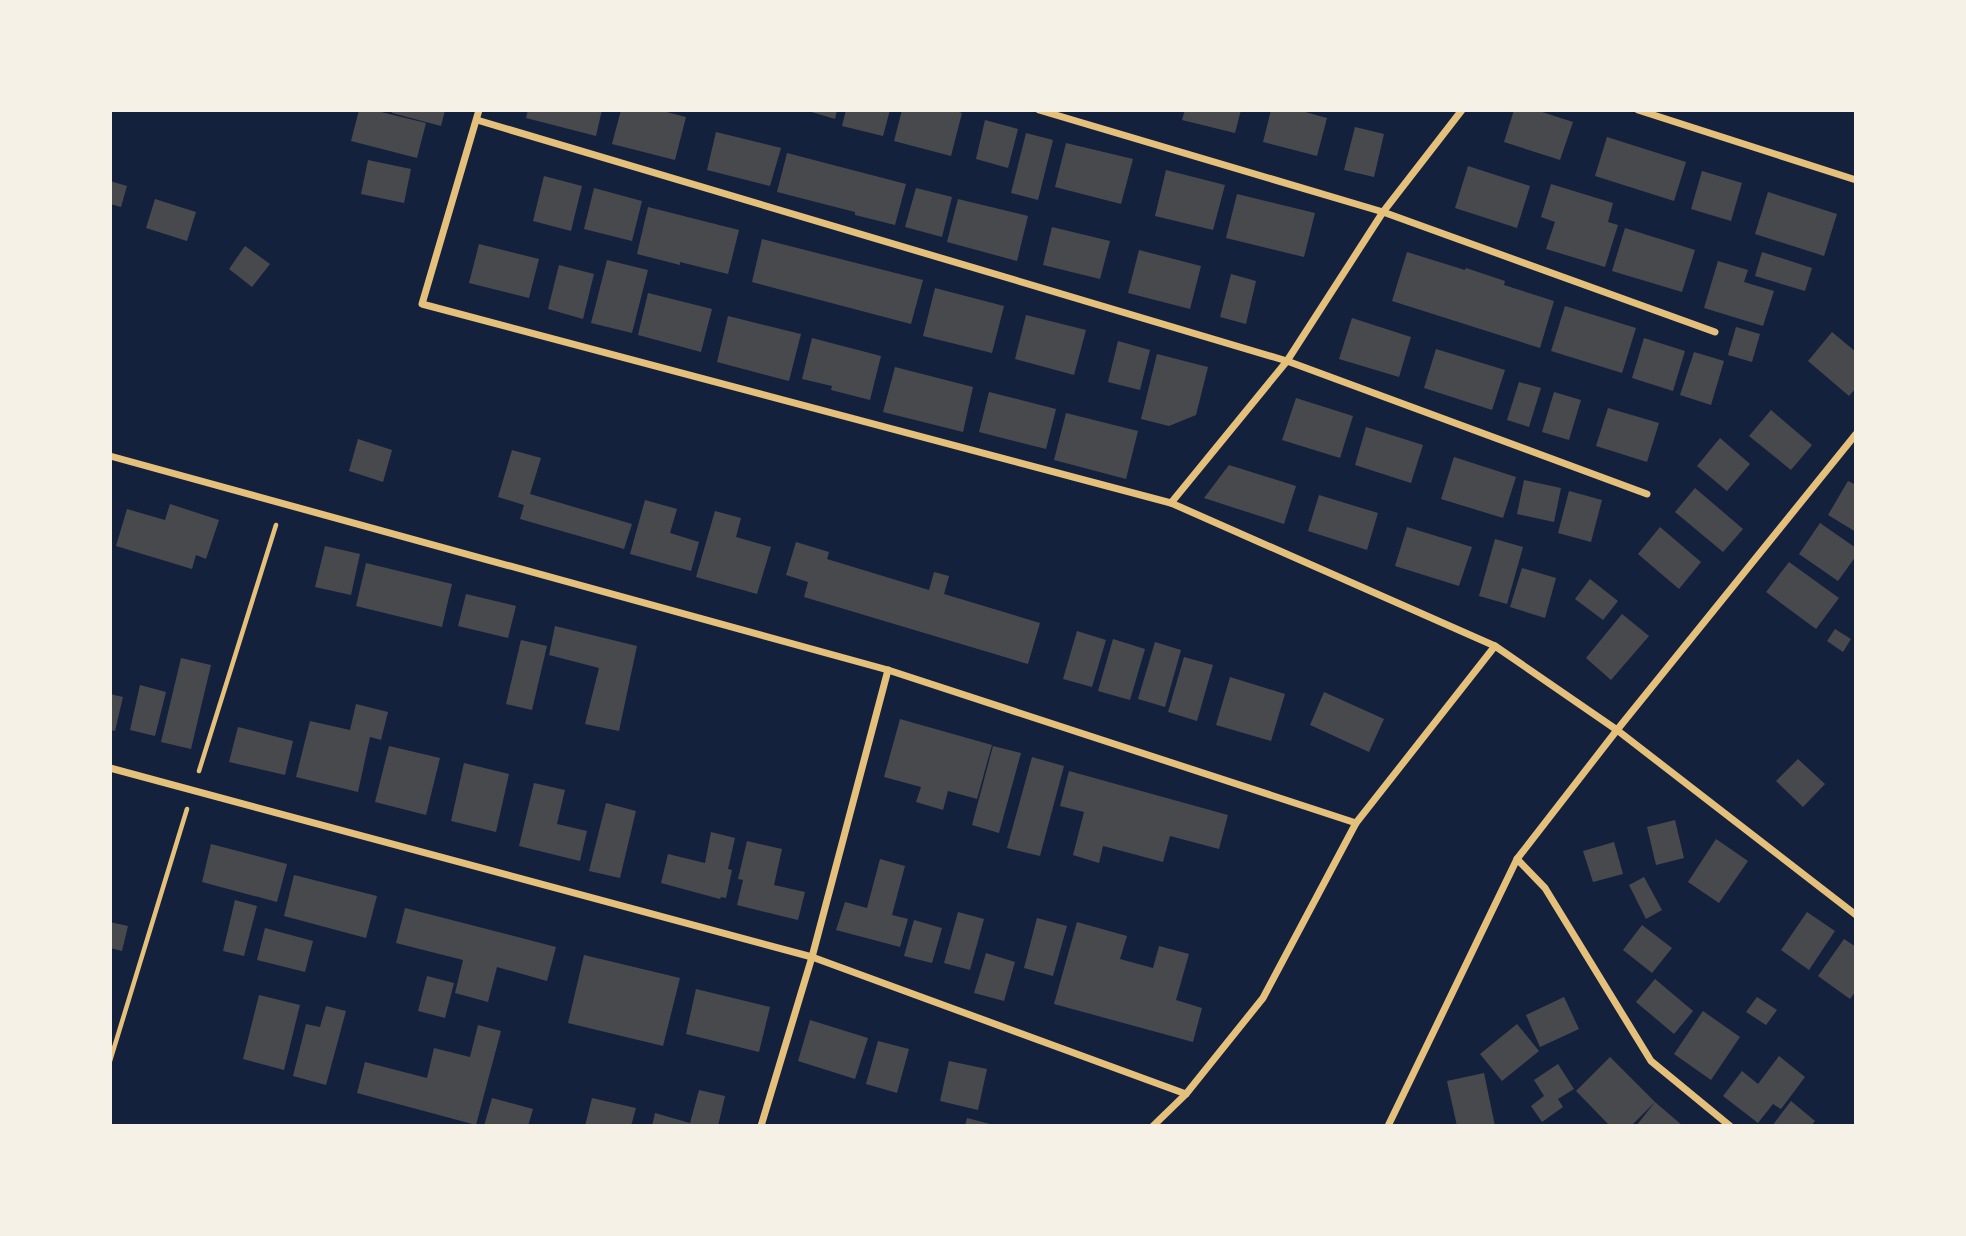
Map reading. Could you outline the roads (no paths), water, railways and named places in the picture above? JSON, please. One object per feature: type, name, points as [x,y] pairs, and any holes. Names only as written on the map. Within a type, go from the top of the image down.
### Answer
[{"type":"street","points":[[479,110],[422,304],[1171,503],[1495,646],[1617,730],[1856,915]]},
{"type":"street","points":[[1039,110],[1383,212],[1715,332]]},
{"type":"street","points":[[1171,503],[1287,361],[1383,212],[1462,110]]},
{"type":"street","points":[[1639,110],[1856,180]]},
{"type":"street","points":[[477,120],[1287,361],[1647,494]]},
{"type":"street","points":[[1388,1126],[1517,859],[1617,730],[1856,434]]},
{"type":"street","points":[[110,456],[888,670],[1356,823]]},
{"type":"street","points":[[1153,1126],[1186,1094],[1263,998],[1356,823],[1495,646]]},
{"type":"street","points":[[761,1126],[811,957],[888,670]]},
{"type":"street","points":[[110,768],[811,957],[1186,1094]]},
{"type":"street","points":[[1517,859],[1545,888],[1651,1061],[1730,1126]]}]
